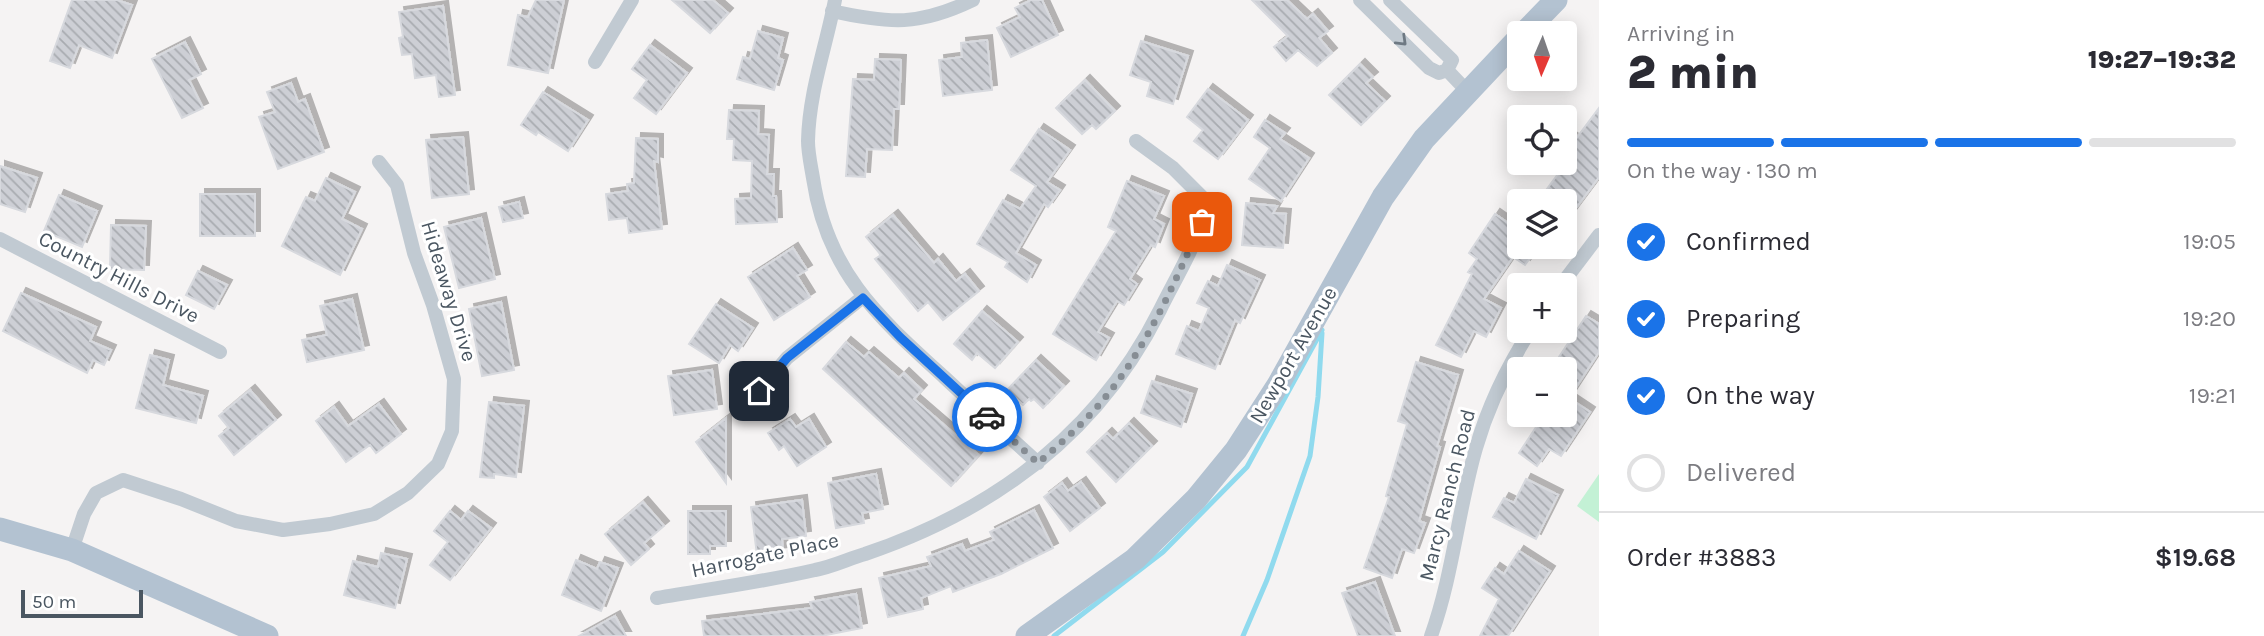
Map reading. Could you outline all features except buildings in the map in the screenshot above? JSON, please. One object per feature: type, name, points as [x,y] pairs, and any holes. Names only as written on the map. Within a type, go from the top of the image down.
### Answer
[{"type":"main road","points":[[1536,21],[1556,0]]},
{"type":"main road","name":"Newport Avenue","points":[[1027,636],[1135,559],[1196,499],[1236,450],[1279,385],[1383,197],[1423,139],[1507,50]]},
{"type":"main road","points":[[0,529],[72,550],[267,636]]},
{"type":"street","points":[[595,62],[632,0]]},
{"type":"street","points":[[973,0],[944,14],[911,21],[889,22],[834,6],[810,110],[808,145],[814,189],[825,233],[847,275],[863,298],[900,337],[1038,463]]},
{"type":"street","points":[[1360,0],[1429,68],[1439,73],[1447,70],[1452,60],[1390,0]]},
{"type":"street","points":[[1447,70],[1467,91]]},
{"type":"street","name":"Harrogate Place","points":[[657,598],[816,570],[887,547],[944,523],[995,494],[1038,463],[1065,439],[1104,399],[1133,359],[1202,222],[1202,197],[1173,168],[1136,141]]},
{"type":"street","name":"Hideaway Drive","points":[[72,550],[84,514],[96,493],[122,480],[181,499],[236,522],[283,530],[330,524],[374,514],[408,493],[439,464],[452,431],[454,379],[433,305],[414,253],[397,185],[380,162]]},
{"type":"street","points":[[1570,273],[1599,235]]},
{"type":"street","name":"Country Hills Drive","points":[[0,239],[220,352]]},
{"type":"street","points":[[759,391],[787,358],[863,298]]},
{"type":"street","name":"Marcy Ranch Road","points":[[1431,636],[1451,564],[1476,446],[1496,391],[1523,343]]},
{"type":"green space","points":[[1599,474],[1599,522],[1577,506]]},
{"type":"waterway","points":[[1054,636],[1163,552],[1247,467],[1322,330]]},
{"type":"waterway","points":[[1243,636],[1267,580],[1310,456],[1318,397],[1322,333]]},
{"type":"way so far","points":[[987,417],[1038,463],[1065,439],[1104,399],[1133,359],[1202,222]]},
{"type":"route","points":[[759,391],[787,358],[863,298],[900,337],[987,417]]}]
